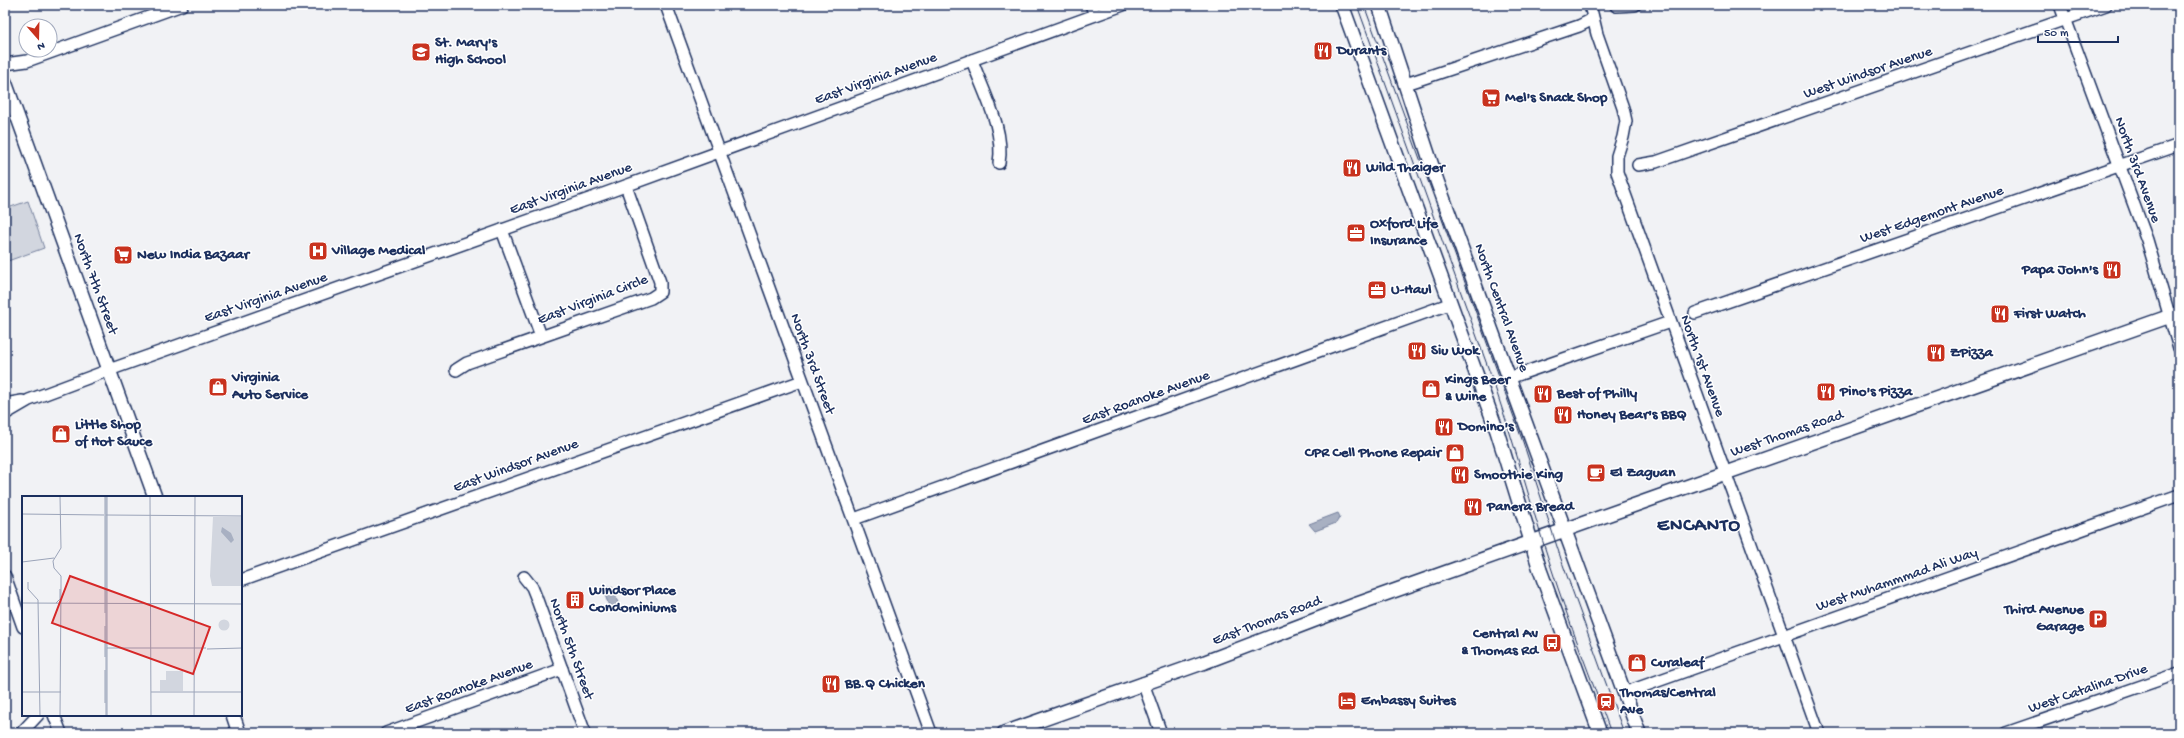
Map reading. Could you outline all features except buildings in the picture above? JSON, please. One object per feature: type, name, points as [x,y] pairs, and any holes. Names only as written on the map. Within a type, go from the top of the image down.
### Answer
[{"type":"main road","points":[[1342,5],[1449,304],[1536,540],[1600,733]]},
{"type":"main road","name":"North Central Avenue","points":[[1379,5],[1437,181],[1639,733]]},
{"type":"main road","name":"North 7th Street","points":[[5,82],[155,496]]},
{"type":"main road","name":"West Thomas Road","points":[[1536,540],[2176,317]]},
{"type":"main road","name":"East Thomas Road","points":[[1004,733],[1536,540]]},
{"type":"main road","points":[[233,716],[239,733]]},
{"type":"street","points":[[5,64],[27,61],[182,5]]},
{"type":"street","name":"North 3rd Street","points":[[666,5],[931,733]]},
{"type":"street","name":"East Virginia Avenue","points":[[5,414],[29,400],[109,370],[626,186],[972,60],[1093,10],[1123,5]]},
{"type":"street","name":"North 1st Avenue","points":[[1590,5],[1593,19],[1626,121],[1623,137],[1616,156],[1617,172],[1819,733]]},
{"type":"street","points":[[1616,6],[1635,5]]},
{"type":"street","name":"North 3rd Avenue","points":[[2060,5],[2176,317],[2179,348]]},
{"type":"street","name":"West Windsor Avenue","points":[[1638,165],[1656,162],[2106,5]]},
{"type":"street","points":[[1406,84],[1579,26],[1593,19]]},
{"type":"street","points":[[972,60],[999,133],[1001,150],[998,163]]},
{"type":"street","name":"West Edgemont Avenue","points":[[1695,313],[2179,145]]},
{"type":"street","name":"East Virginia Circle","points":[[456,370],[467,363],[651,298],[660,292],[660,282],[626,186]]},
{"type":"street","points":[[502,230],[541,336]]},
{"type":"street","name":"East Roanoke Avenue","points":[[854,519],[1449,304]]},
{"type":"street","points":[[1509,378],[1670,322]]},
{"type":"street","name":"East Windsor Avenue","points":[[242,580],[802,381]]},
{"type":"street","name":"East Virginia Avenue","points":[[5,404],[29,400]]},
{"type":"street","name":"West Muhammmad Ali Way","points":[[1624,693],[2179,495]]},
{"type":"street","name":"North 5th Street","points":[[524,577],[534,592],[585,733]]},
{"type":"street","points":[[6,580],[22,624]]},
{"type":"street","name":"East Roanoke Avenue","points":[[386,733],[562,670]]},
{"type":"street","name":"West Catalina Drive","points":[[2006,733],[2179,673]]},
{"type":"street","points":[[1143,683],[1161,733]]},
{"type":"street","points":[[21,733],[37,716]]},
{"type":"street","points":[[54,716],[61,733]]},
{"type":"shaded area","points":[[28,201],[44,248],[5,262],[5,209]]},
{"type":"water","points":[[1338,513],[1340,517],[1336,523],[1315,531],[1309,524]]},
{"type":"water","points":[[612,586],[619,606],[610,609],[603,589]]},
{"type":"tram line","points":[[1357,5],[1494,384],[1558,588],[1611,733]]},
{"type":"tram line","points":[[1364,5],[1523,442],[1562,562],[1624,733]]},
{"type":"place","name":"Durants","points":[[1323,51]]},
{"type":"place","name":"St. Mary's High School","points":[[421,52]]},
{"type":"place","name":"Mel's Snack Shop","points":[[1491,98]]},
{"type":"place","name":"Wild Thaiger","points":[[1352,168]]},
{"type":"place","name":"Oxford Life Insurance","points":[[1356,233]]},
{"type":"place","name":"Village Medical","points":[[318,251]]},
{"type":"place","name":"New India Bazaar","points":[[123,255]]},
{"type":"place","name":"Papa John's","points":[[2112,270]]},
{"type":"place","name":"U-Haul","points":[[1377,290]]},
{"type":"place","name":"First Watch","points":[[2000,314]]},
{"type":"place","name":"Siu Wok","points":[[1417,351]]},
{"type":"place","name":"ZPizza","points":[[1936,353]]},
{"type":"place","name":"Virginia Auto Service","points":[[218,387]]},
{"type":"place","name":"Kings Beer & Wine","points":[[1431,389]]},
{"type":"place","name":"Pino's Pizza","points":[[1826,392]]},
{"type":"place","name":"Best of Philly","points":[[1543,394]]},
{"type":"place","name":"Honey Bear's BBQ","points":[[1563,415]]},
{"type":"place","name":"Domino's","points":[[1444,427]]},
{"type":"place","name":"Little Shop of Hot Sauce","points":[[61,434]]},
{"type":"place","name":"CPR Cell Phone Repair","points":[[1455,453]]},
{"type":"place","name":"El Zaguan","points":[[1596,473]]},
{"type":"place","name":"Smoothie King","points":[[1460,475]]},
{"type":"place","name":"Panera Bread","points":[[1473,507]]},
{"type":"place","name":"Windsor Place Condominiums","points":[[575,600]]},
{"type":"place","name":"Third Avenue Garage","points":[[2098,619]]},
{"type":"place","name":"Central Av & Thomas Rd","points":[[1552,643]]},
{"type":"place","name":"Curaleaf","points":[[1637,663]]},
{"type":"place","name":"BB.Q Chicken","points":[[831,684]]},
{"type":"place","name":"Embassy Suites","points":[[1347,701]]},
{"type":"place","name":"Thomas/Central Ave","points":[[1606,702]]},
{"type":"district","name":"ENCANTO","points":[[1699,526]]}]
